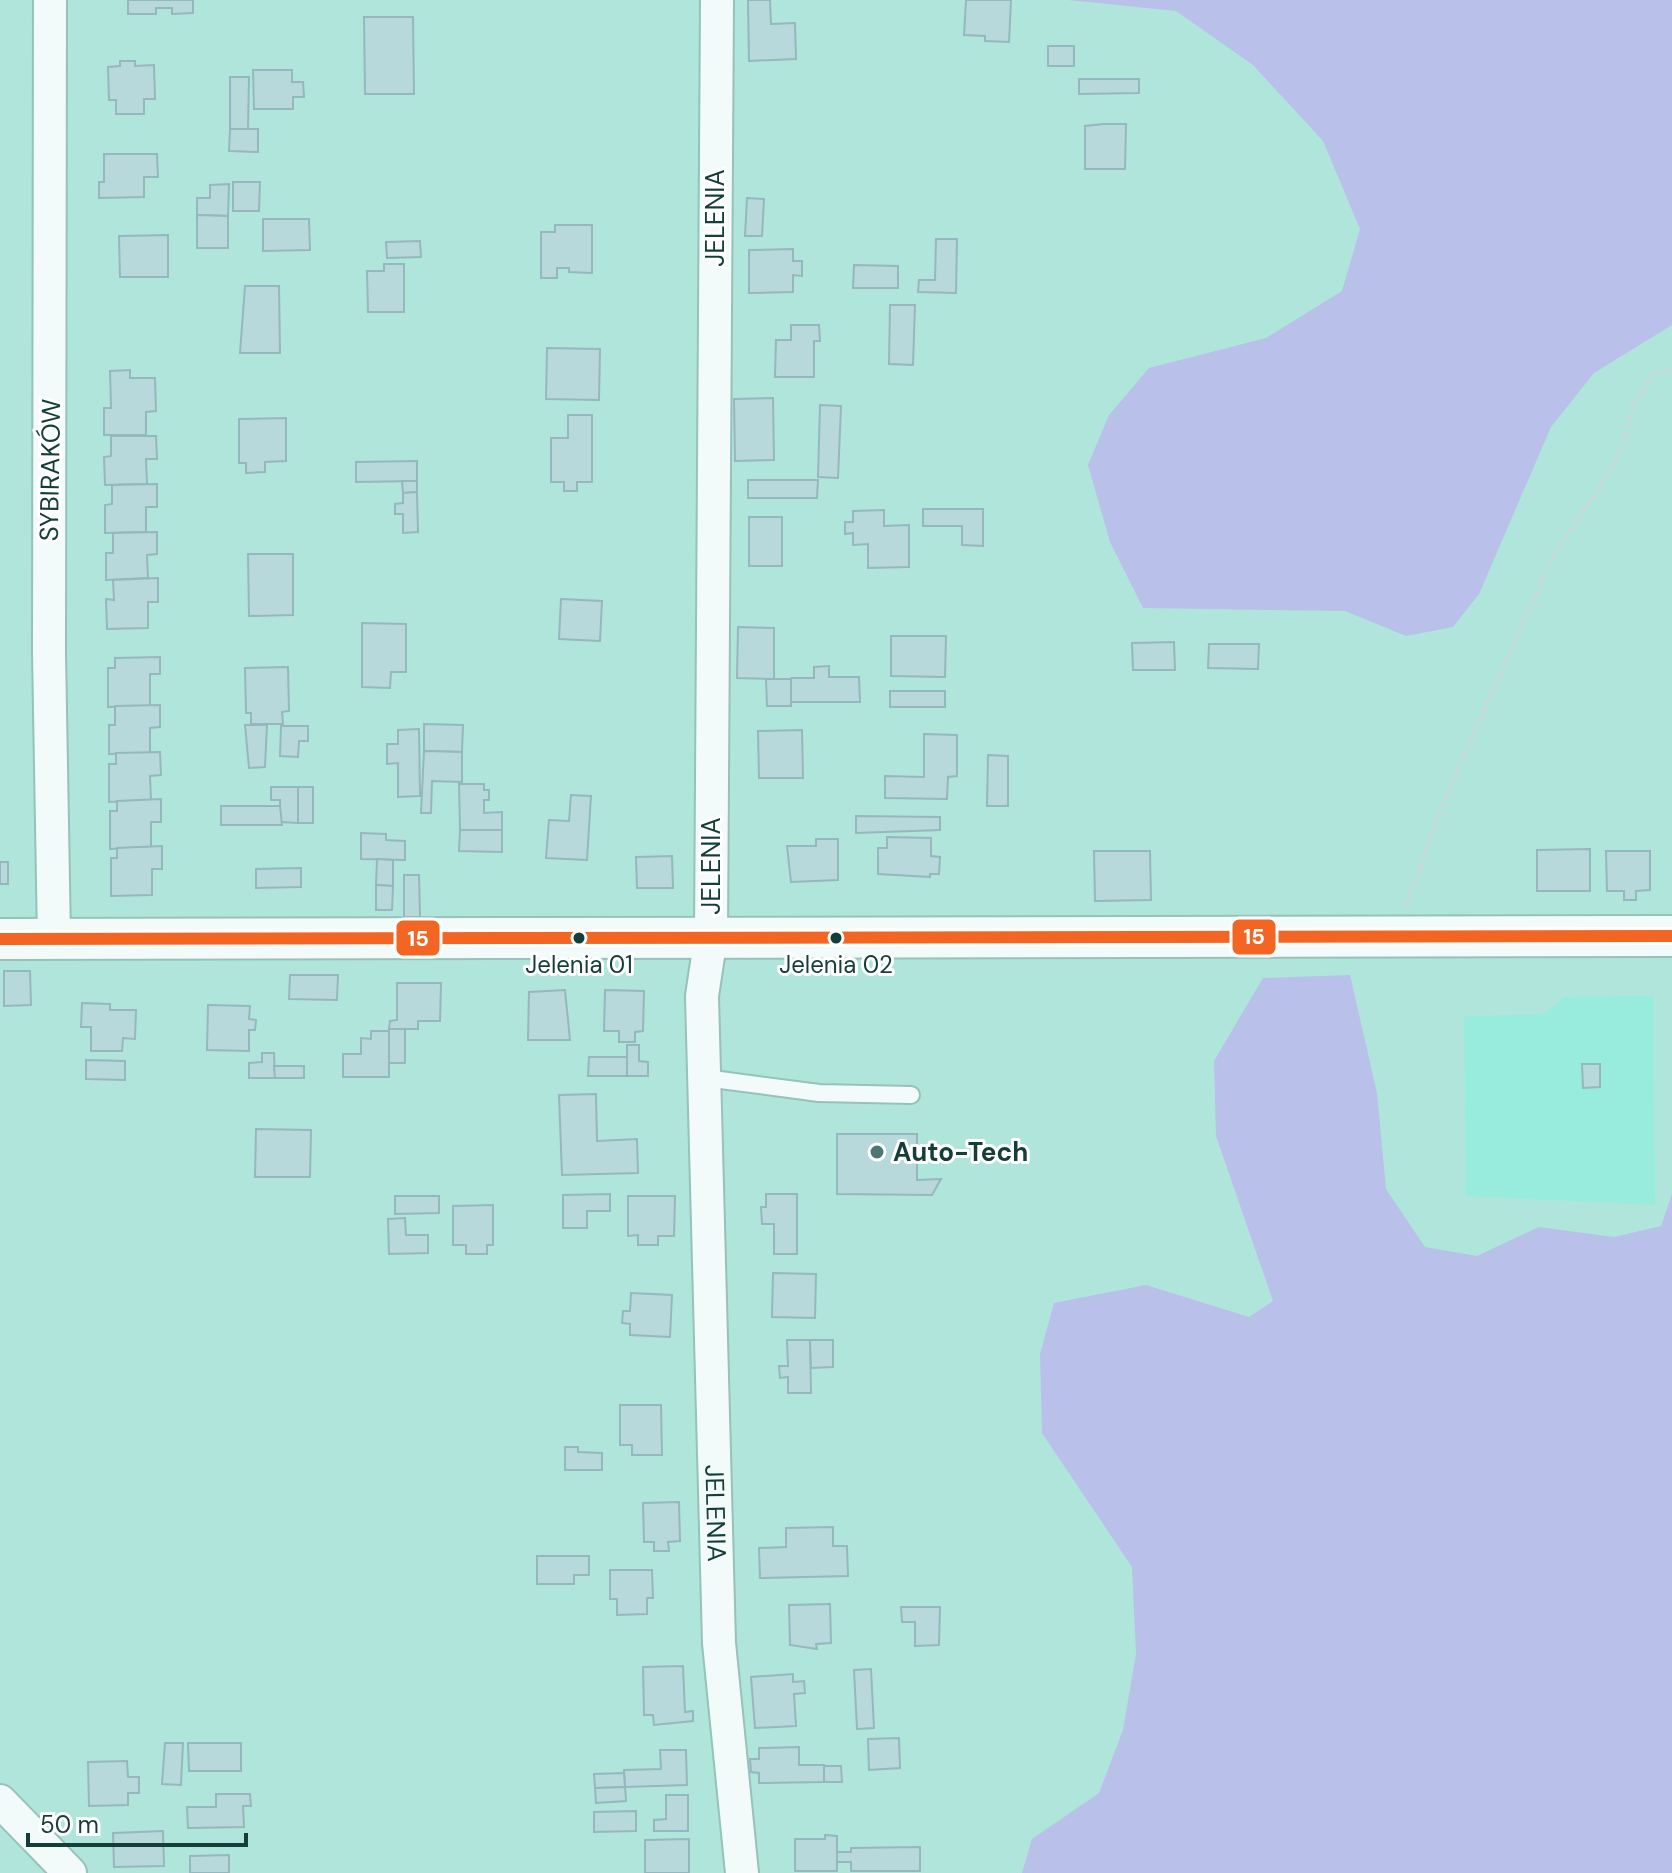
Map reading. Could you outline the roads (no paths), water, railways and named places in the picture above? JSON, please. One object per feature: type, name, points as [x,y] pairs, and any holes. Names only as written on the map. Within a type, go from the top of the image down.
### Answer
[{"type":"street","name":"SYBIRAKÓW","points":[[50,0],[49,652],[54,939]]},
{"type":"street","name":"JELENIA","points":[[717,0],[711,936],[702,996],[719,1643],[742,1873]]},
{"type":"street","points":[[0,939],[1672,936]]},
{"type":"street","points":[[0,1801],[70,1873]]},
{"type":"lane","points":[[705,1078],[819,1093],[911,1095]]},
{"type":"place","name":"Jelenia 01","points":[[579,938]]},
{"type":"place","name":"Jelenia 02","points":[[836,938]]},
{"type":"place","name":"Auto-Tech","points":[[877,1152]]}]
